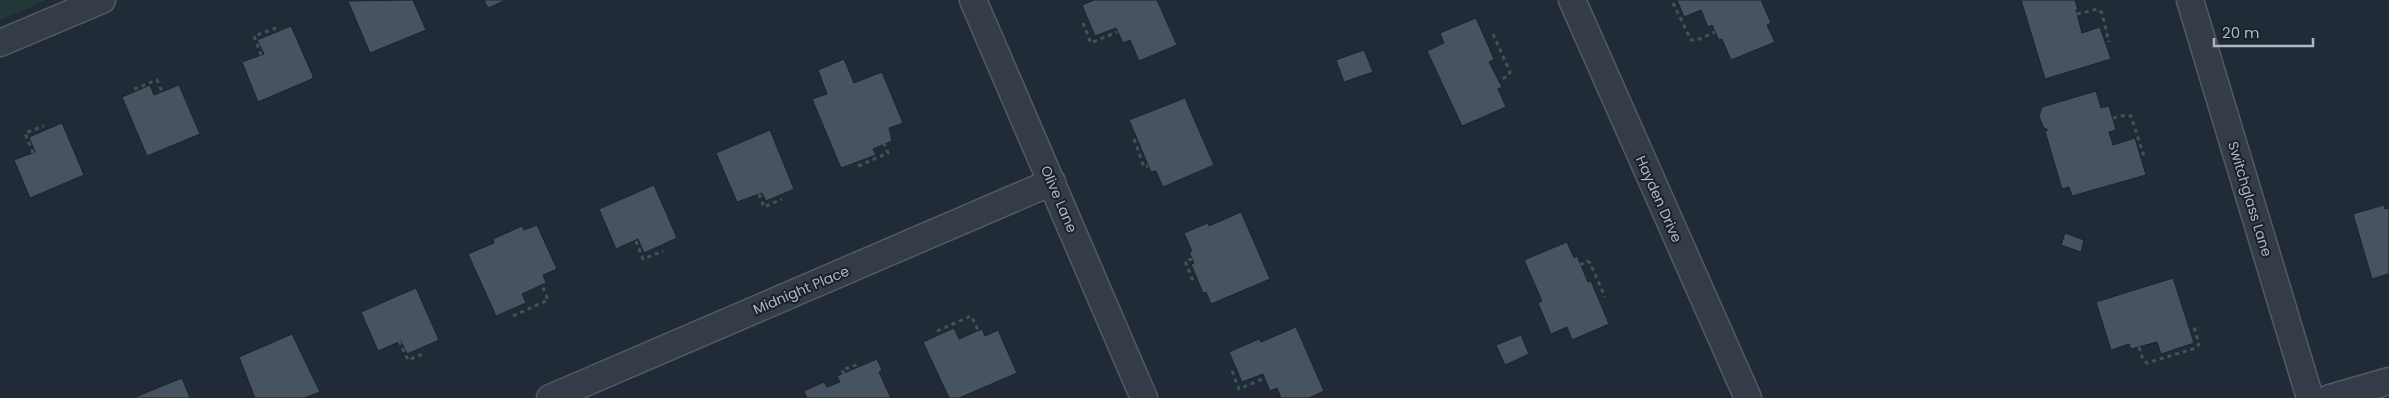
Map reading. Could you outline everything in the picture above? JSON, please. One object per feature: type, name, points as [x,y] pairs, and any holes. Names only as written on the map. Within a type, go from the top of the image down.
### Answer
[{"type":"street","points":[[0,43],[102,0]]},
{"type":"street","name":"Olive Lane","points":[[973,0],[1144,398]]},
{"type":"street","name":"Hayden Drive","points":[[1572,0],[1748,398]]},
{"type":"street","name":"Switchglass Lane","points":[[2190,0],[2310,398]]},
{"type":"street","name":"Midnight Place","points":[[550,398],[1052,182]]},
{"type":"street","points":[[2330,398],[2389,381]]},
{"type":"path","points":[[1674,3],[1691,40],[1715,32]]},
{"type":"path","points":[[2077,14],[2098,9],[2102,13],[2110,42]]},
{"type":"path","points":[[1083,23],[1091,43],[1118,32]]},
{"type":"path","points":[[261,55],[254,36],[276,28]]},
{"type":"path","points":[[1493,34],[1510,72],[1508,76],[1499,80]]},
{"type":"path","points":[[134,89],[157,80],[162,92]]},
{"type":"path","points":[[2113,118],[2126,115],[2132,116],[2144,156]]},
{"type":"path","points":[[33,153],[25,133],[44,126]]},
{"type":"path","points":[[1134,138],[1144,167],[1148,166]]},
{"type":"path","points":[[858,166],[888,153],[884,144]]},
{"type":"path","points":[[759,194],[764,207],[782,199]]},
{"type":"path","points":[[636,240],[643,258],[663,251]]},
{"type":"path","points":[[1192,259],[1185,261],[1193,281]]},
{"type":"path","points":[[1580,264],[1587,261],[1590,263],[1605,297]]},
{"type":"path","points":[[513,316],[548,300],[542,285]]},
{"type":"path","points":[[937,331],[971,316],[978,330]]},
{"type":"path","points":[[2139,347],[2143,360],[2147,363],[2196,348],[2199,344],[2194,327]]},
{"type":"path","points":[[399,341],[408,360],[425,352]]},
{"type":"path","points":[[844,374],[842,370],[858,364]]},
{"type":"path","points":[[1232,370],[1240,389],[1265,378]]},
{"type":"green space","points":[[47,0],[0,20],[0,1]]},
{"type":"building","points":[[413,0],[426,30],[370,53],[348,1]]},
{"type":"building","points":[[484,0],[506,0],[488,8]]},
{"type":"building","points":[[1094,0],[1157,0],[1177,45],[1139,61],[1130,40],[1123,43],[1116,28],[1095,36],[1082,5]]},
{"type":"building","points":[[1677,0],[1761,0],[1771,23],[1767,25],[1775,42],[1731,60],[1722,39],[1719,40],[1712,25],[1708,27],[1701,10],[1684,17]]},
{"type":"building","points":[[2021,0],[2075,0],[2082,33],[2100,27],[2111,59],[2045,79]]},
{"type":"building","points":[[1476,18],[1494,59],[1489,62],[1502,87],[1498,89],[1506,107],[1462,126],[1427,51],[1444,43],[1440,33]]},
{"type":"building","points":[[291,26],[313,76],[312,79],[258,102],[242,62],[264,54],[257,40]]},
{"type":"building","points":[[1364,50],[1373,72],[1344,82],[1336,60]]},
{"type":"building","points":[[844,59],[854,83],[882,72],[903,123],[889,128],[892,141],[873,149],[876,155],[841,168],[812,99],[827,94],[818,70]]},
{"type":"building","points":[[150,85],[154,95],[179,85],[200,134],[147,156],[122,97]]},
{"type":"building","points":[[2096,91],[2101,108],[2109,106],[2116,130],[2109,132],[2113,145],[2135,138],[2146,175],[2072,196],[2069,187],[2062,189],[2045,131],[2048,130],[2043,127],[2039,116],[2042,107]]},
{"type":"building","points":[[1185,98],[1214,165],[1163,187],[1156,171],[1151,172],[1129,120]]},
{"type":"building","points":[[62,123],[84,175],[30,198],[14,160],[35,152],[29,137]]},
{"type":"building","points":[[770,130],[794,189],[766,201],[762,193],[737,202],[716,153]]},
{"type":"building","points":[[654,185],[677,238],[644,253],[638,239],[616,249],[599,209]]},
{"type":"building","points":[[2384,205],[2385,209],[2389,208],[2389,277],[2388,274],[2372,279],[2353,214]]},
{"type":"building","points":[[1241,212],[1270,279],[1211,304],[1206,292],[1203,293],[1191,264],[1194,263],[1189,252],[1192,251],[1184,233],[1208,223],[1209,226]]},
{"type":"building","points":[[537,225],[557,269],[543,275],[546,283],[522,294],[526,303],[496,316],[468,254],[494,243],[493,239],[522,226],[524,230]]},
{"type":"building","points":[[2065,233],[2084,240],[2081,252],[2061,245]]},
{"type":"building","points":[[1567,242],[1574,258],[1577,256],[1588,282],[1591,281],[1609,324],[1572,340],[1567,327],[1551,334],[1538,303],[1542,301],[1524,260]]},
{"type":"building","points":[[2173,278],[2194,343],[2161,354],[2157,342],[2131,349],[2129,344],[2111,350],[2096,302]]},
{"type":"building","points":[[416,288],[439,340],[407,354],[401,341],[378,351],[361,312]]},
{"type":"building","points":[[1296,327],[1324,391],[1309,398],[1281,398],[1277,388],[1270,391],[1263,374],[1242,382],[1229,352],[1259,339],[1261,342]]},
{"type":"building","points":[[954,328],[959,339],[982,329],[985,336],[998,330],[1017,373],[959,398],[949,398],[923,342]]},
{"type":"building","points":[[292,334],[320,392],[304,398],[255,398],[239,357]]},
{"type":"building","points":[[1521,335],[1529,354],[1505,365],[1496,345]]},
{"type":"building","points":[[877,359],[882,370],[879,372],[891,398],[807,398],[804,391],[824,382],[827,387],[840,382],[837,376]]},
{"type":"building","points":[[182,378],[190,398],[133,398]]}]
